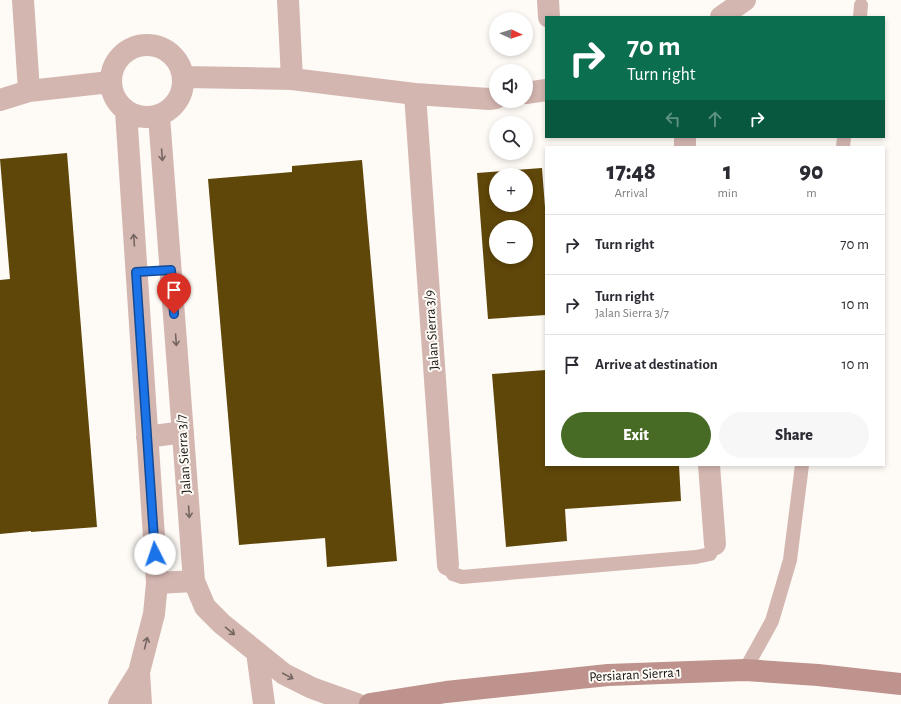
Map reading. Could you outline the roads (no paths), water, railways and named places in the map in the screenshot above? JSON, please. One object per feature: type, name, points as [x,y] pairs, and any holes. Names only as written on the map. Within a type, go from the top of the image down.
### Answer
[{"type":"street","points":[[23,0],[29,91]]},
{"type":"street","points":[[288,0],[292,79]]},
{"type":"street","points":[[548,0],[549,16]]},
{"type":"street","points":[[722,16],[745,0]]},
{"type":"street","points":[[151,44],[163,47],[173,55],[180,65],[184,77],[183,89],[178,101],[170,110],[159,116],[147,118],[136,116],[126,111],[115,98],[110,82],[112,70],[118,59],[127,50],[138,45],[151,44]]},
{"type":"street","points":[[184,77],[292,79],[415,94],[489,99]]},
{"type":"street","points":[[0,100],[29,91],[110,82]]},
{"type":"street","points":[[533,92],[545,90]]},
{"type":"street","name":"Jalan Sierra 3/9","points":[[415,94],[448,565]]},
{"type":"street","points":[[119,704],[139,672],[154,614],[157,583],[126,111]]},
{"type":"street","name":"Jalan Sierra 3/7","points":[[159,116],[194,581],[205,607],[222,624],[284,674],[312,688],[357,704]]},
{"type":"street","points":[[136,272],[171,270]]},
{"type":"street","points":[[148,437],[183,432]]},
{"type":"street","points":[[710,466],[716,544]]},
{"type":"street","points":[[157,583],[194,581]]},
{"type":"street","points":[[257,652],[264,704]]},
{"type":"street","name":"Persiaran Sierra 1","points":[[370,704],[446,692],[608,675],[745,670],[818,675],[901,684]]},
{"type":"street","points":[[139,672],[141,704]]},
{"type":"lane","points":[[745,670],[772,621],[790,560],[802,466]]},
{"type":"lane","points":[[448,565],[453,574],[462,577],[696,558],[710,554],[716,544]]}]
